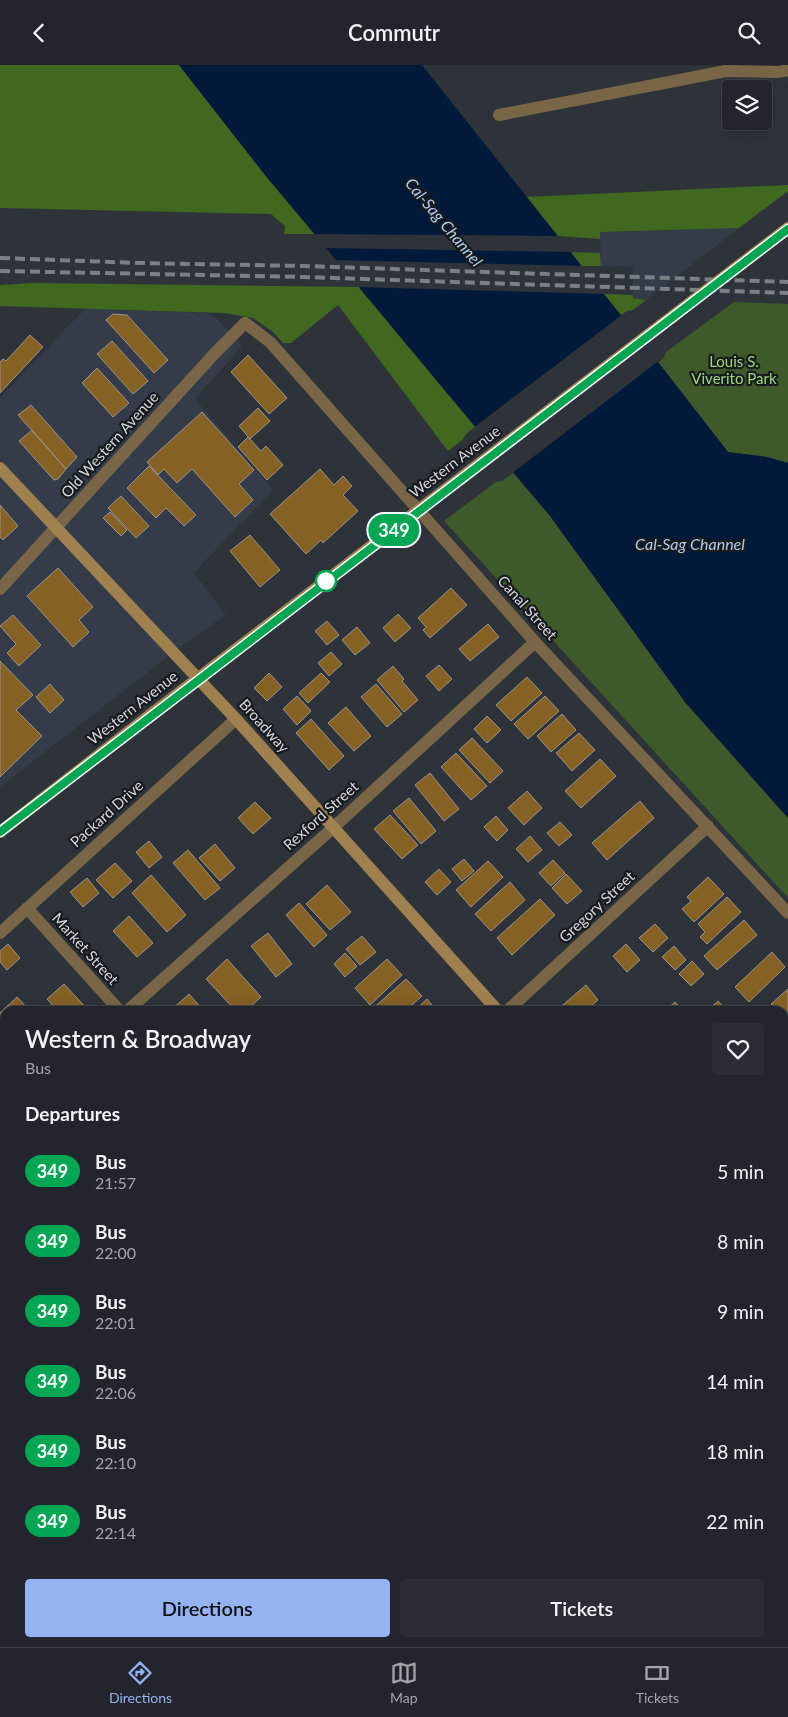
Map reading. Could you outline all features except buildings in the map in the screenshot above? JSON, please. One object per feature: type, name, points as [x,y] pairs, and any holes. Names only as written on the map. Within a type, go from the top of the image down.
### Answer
[{"type":"main road","name":"Western Avenue","points":[[0,832],[154,712],[788,229]]},
{"type":"main road","name":"Broadway","points":[[0,468],[236,719],[494,1006]]},
{"type":"street","points":[[499,115],[726,71],[780,69]]},
{"type":"street","name":"Old Western Avenue","points":[[0,589],[215,353],[245,323]]},
{"type":"street","name":"Canal Street","points":[[245,323],[270,342],[535,642],[788,913]]},
{"type":"street","name":"Rexford Street","points":[[133,1006],[334,827],[535,642]]},
{"type":"street","name":"Packard Drive","points":[[0,933],[236,719]]},
{"type":"street","name":"Gregory Street","points":[[512,1006],[708,826]]},
{"type":"street","name":"Market Street","points":[[27,908],[115,1006]]},
{"type":"shaded area","points":[[739,228],[646,300],[633,298],[633,267],[601,266],[600,232]]},
{"type":"shaded area","points":[[85,308],[207,313],[216,318],[242,346],[195,399],[273,490],[194,573],[226,615],[183,645],[0,787],[0,398]]},
{"type":"green space","points":[[0,65],[179,65],[265,175],[315,234],[284,234],[285,226],[271,214],[0,208]]},
{"type":"green space","points":[[788,185],[788,191],[739,228],[600,232],[600,239],[557,236],[526,197]]},
{"type":"green space","points":[[571,252],[600,253],[601,266],[581,266]]},
{"type":"green space","points":[[33,283],[359,287],[475,427],[448,451],[338,305],[291,343],[283,343],[273,332],[253,318],[224,313],[0,306],[0,285]]},
{"type":"green space","points":[[604,294],[633,295],[633,298],[646,300],[633,310],[621,315]]},
{"type":"green space","name":"Louis S. Viverito Park","points":[[734,302],[788,304],[788,463],[767,457],[728,452],[658,362],[663,359],[666,352]]},
{"type":"green space","points":[[513,473],[550,516],[685,702],[788,818],[788,898],[444,521],[496,482],[502,481]]},
{"type":"water","name":"Cal-Sag Channel","points":[[179,65],[422,65],[728,452],[767,457],[788,463],[788,818],[685,702],[550,516],[265,175]]},
{"type":"pier","points":[[311,234],[561,236],[574,252],[323,248]]},
{"type":"pier","points":[[333,260],[585,266],[607,294],[355,287]]},
{"type":"pier","points":[[623,314],[660,360],[511,474],[473,428]]},
{"type":"railway","points":[[0,258],[788,282]]},
{"type":"railway","points":[[0,271],[304,277],[788,293]]},
{"type":"bus line","name":"349","points":[[0,832],[154,712],[788,229]]}]
